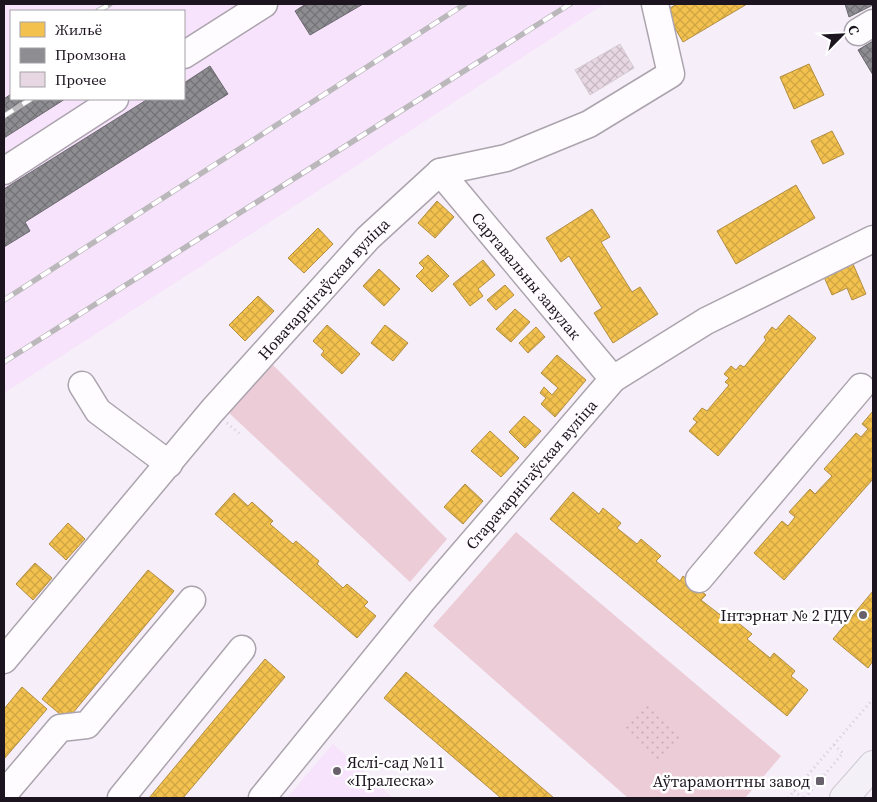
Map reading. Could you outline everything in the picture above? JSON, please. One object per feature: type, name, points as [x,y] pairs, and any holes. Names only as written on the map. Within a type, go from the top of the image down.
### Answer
[{"type":"main road","points":[[844,798],[873,764]]},
{"type":"street","points":[[185,54],[264,4]]},
{"type":"street","points":[[440,172],[506,158],[589,124],[671,74],[655,4]]},
{"type":"street","points":[[4,171],[113,100]]},
{"type":"street","name":"Сартавальны завулак","points":[[440,172],[613,379]]},
{"type":"street","name":"Новачарнігаўская вуліца","points":[[4,660],[170,464],[212,411],[368,238],[440,172]]},
{"type":"street","name":"Старачарнігаўская вуліца","points":[[262,798],[422,601],[613,379],[706,321],[873,239]]},
{"type":"street","points":[[82,385],[98,411],[170,464]]},
{"type":"street","points":[[699,579],[861,387]]},
{"type":"street","points":[[4,794],[60,728],[87,725],[192,600]]},
{"type":"street","points":[[121,798],[242,649]]},
{"type":"path","points":[[788,798],[873,699]]},
{"type":"path","points":[[794,791],[804,798],[843,753],[834,745]]},
{"type":"shaded area","points":[[4,4],[604,4],[4,393]]},
{"type":"shaded area","points":[[273,365],[447,539],[410,582],[228,412]]},
{"type":"shaded area","points":[[516,532],[781,756],[745,798],[628,798],[433,626]]},
{"type":"shaded area","points":[[646,701],[684,735],[658,763],[621,729]]},
{"type":"shaded area","name":"Яслі-сад №11 «Пралеска»","points":[[333,744],[393,798],[287,798]]},
{"type":"building: Жильё","points":[[677,4],[747,4],[683,42],[665,11]]},
{"type":"building: Жильё","points":[[809,64],[824,95],[794,109],[780,77]]},
{"type":"building: Жильё","points":[[832,131],[844,154],[823,164],[811,141]]},
{"type":"building: Жильё","points":[[796,185],[815,218],[736,264],[717,231]]},
{"type":"building: Жильё","points":[[437,201],[454,217],[435,238],[418,223]]},
{"type":"building: Жильё","points":[[592,209],[610,237],[601,242],[632,292],[640,287],[658,314],[613,343],[594,313],[602,308],[569,256],[561,262],[546,238]]},
{"type":"building: Жильё","points":[[318,228],[333,244],[304,273],[288,258]]},
{"type":"building: Жильё","points":[[428,255],[449,276],[432,292],[416,276],[424,268],[419,263]]},
{"type":"building: Жильё","points":[[483,260],[495,275],[478,289],[483,296],[470,306],[453,284]]},
{"type":"building: Жильё","points":[[853,264],[866,294],[852,300],[847,288],[832,295],[824,277]]},
{"type":"building: Жильё","points":[[379,269],[400,289],[384,306],[363,286]]},
{"type":"building: Жильё","points":[[505,285],[514,295],[496,310],[487,300]]},
{"type":"building: Жильё","points":[[258,296],[274,311],[245,341],[229,325]]},
{"type":"building: Жильё","points":[[515,309],[530,322],[511,342],[496,329]]},
{"type":"building: Жильё","points":[[789,315],[816,338],[718,456],[689,431],[697,422],[693,419],[702,408],[707,411],[729,385],[725,382],[729,378],[724,374],[731,366],[736,370],[740,365],[744,367],[766,340],[764,337],[772,327],[776,330]]},
{"type":"building: Жильё","points":[[327,325],[360,354],[342,374],[321,355],[324,351],[313,341]]},
{"type":"building: Жильё","points":[[385,325],[408,343],[393,361],[371,343]]},
{"type":"building: Жильё","points":[[536,327],[545,337],[528,353],[519,343]]},
{"type":"building: Жильё","points":[[557,355],[586,380],[555,417],[541,404],[546,398],[540,393],[544,387],[552,395],[558,388],[541,373]]},
{"type":"building: Жильё","points":[[873,411],[873,479],[784,580],[754,553],[782,521],[788,526],[795,517],[789,512],[810,489],[815,494],[832,476],[824,469],[856,433],[861,437],[868,429],[862,424]]},
{"type":"building: Жильё","points":[[524,416],[541,431],[525,448],[509,432]]},
{"type":"building: Жильё","points":[[490,431],[519,458],[501,477],[471,451]]},
{"type":"building: Жильё","points":[[465,484],[483,501],[463,524],[444,507]]},
{"type":"building: Жильё","points":[[573,492],[599,514],[603,508],[621,523],[617,528],[637,544],[641,539],[661,556],[656,561],[680,581],[683,576],[706,595],[701,600],[723,617],[726,613],[752,634],[747,639],[770,658],[774,653],[795,671],[791,676],[808,690],[787,716],[550,519]]},
{"type":"building: Жильё","points":[[234,493],[248,506],[252,502],[273,521],[270,524],[293,544],[296,541],[319,561],[317,564],[343,588],[347,584],[368,602],[364,606],[376,616],[357,638],[215,514]]},
{"type":"building: Жильё","points":[[68,523],[85,539],[66,560],[49,544]]},
{"type":"building: Жильё","points":[[35,563],[52,578],[33,600],[16,584]]},
{"type":"building: Жильё","points":[[148,570],[174,591],[67,720],[42,699]]},
{"type":"building: Жильё","name":"Інтэрнат № 2 ГДУ","points":[[873,591],[873,661],[868,668],[833,639]]},
{"type":"building: Жильё","points":[[265,659],[285,677],[183,798],[149,798]]},
{"type":"building: Жильё","points":[[406,672],[554,798],[501,798],[384,698]]},
{"type":"building: Жильё","points":[[22,687],[47,709],[4,759],[4,709]]},
{"type":"building: Промзона","points":[[306,4],[363,4],[310,35],[295,11]]},
{"type":"building: Промзона","points":[[845,4],[873,4],[873,5],[849,17]]},
{"type":"building: Промзона","points":[[873,41],[873,75],[858,50]]},
{"type":"building: Промзона","points":[[210,66],[228,94],[25,222],[30,231],[4,247],[4,189],[146,100],[185,100],[185,82]]},
{"type":"building: Промзона","points":[[10,95],[10,100],[63,100],[4,138],[4,99]]},
{"type":"building: Прочее","points":[[620,44],[634,68],[590,95],[575,70]]},
{"type":"railway","points":[[100,10],[110,4]]},
{"type":"railway","points":[[4,300],[465,4]]},
{"type":"railway","points":[[4,362],[570,4]]},
{"type":"railway","points":[[4,116],[29,100]]},
{"type":"place","name":"Інтэрнат № 2 ГДУ","points":[[863,615]]},
{"type":"place","name":"Яслі-сад №11 «Пралеска»","points":[[337,771]]},
{"type":"place","name":"Аўтарамонтны завод","points":[[820,781]]}]
